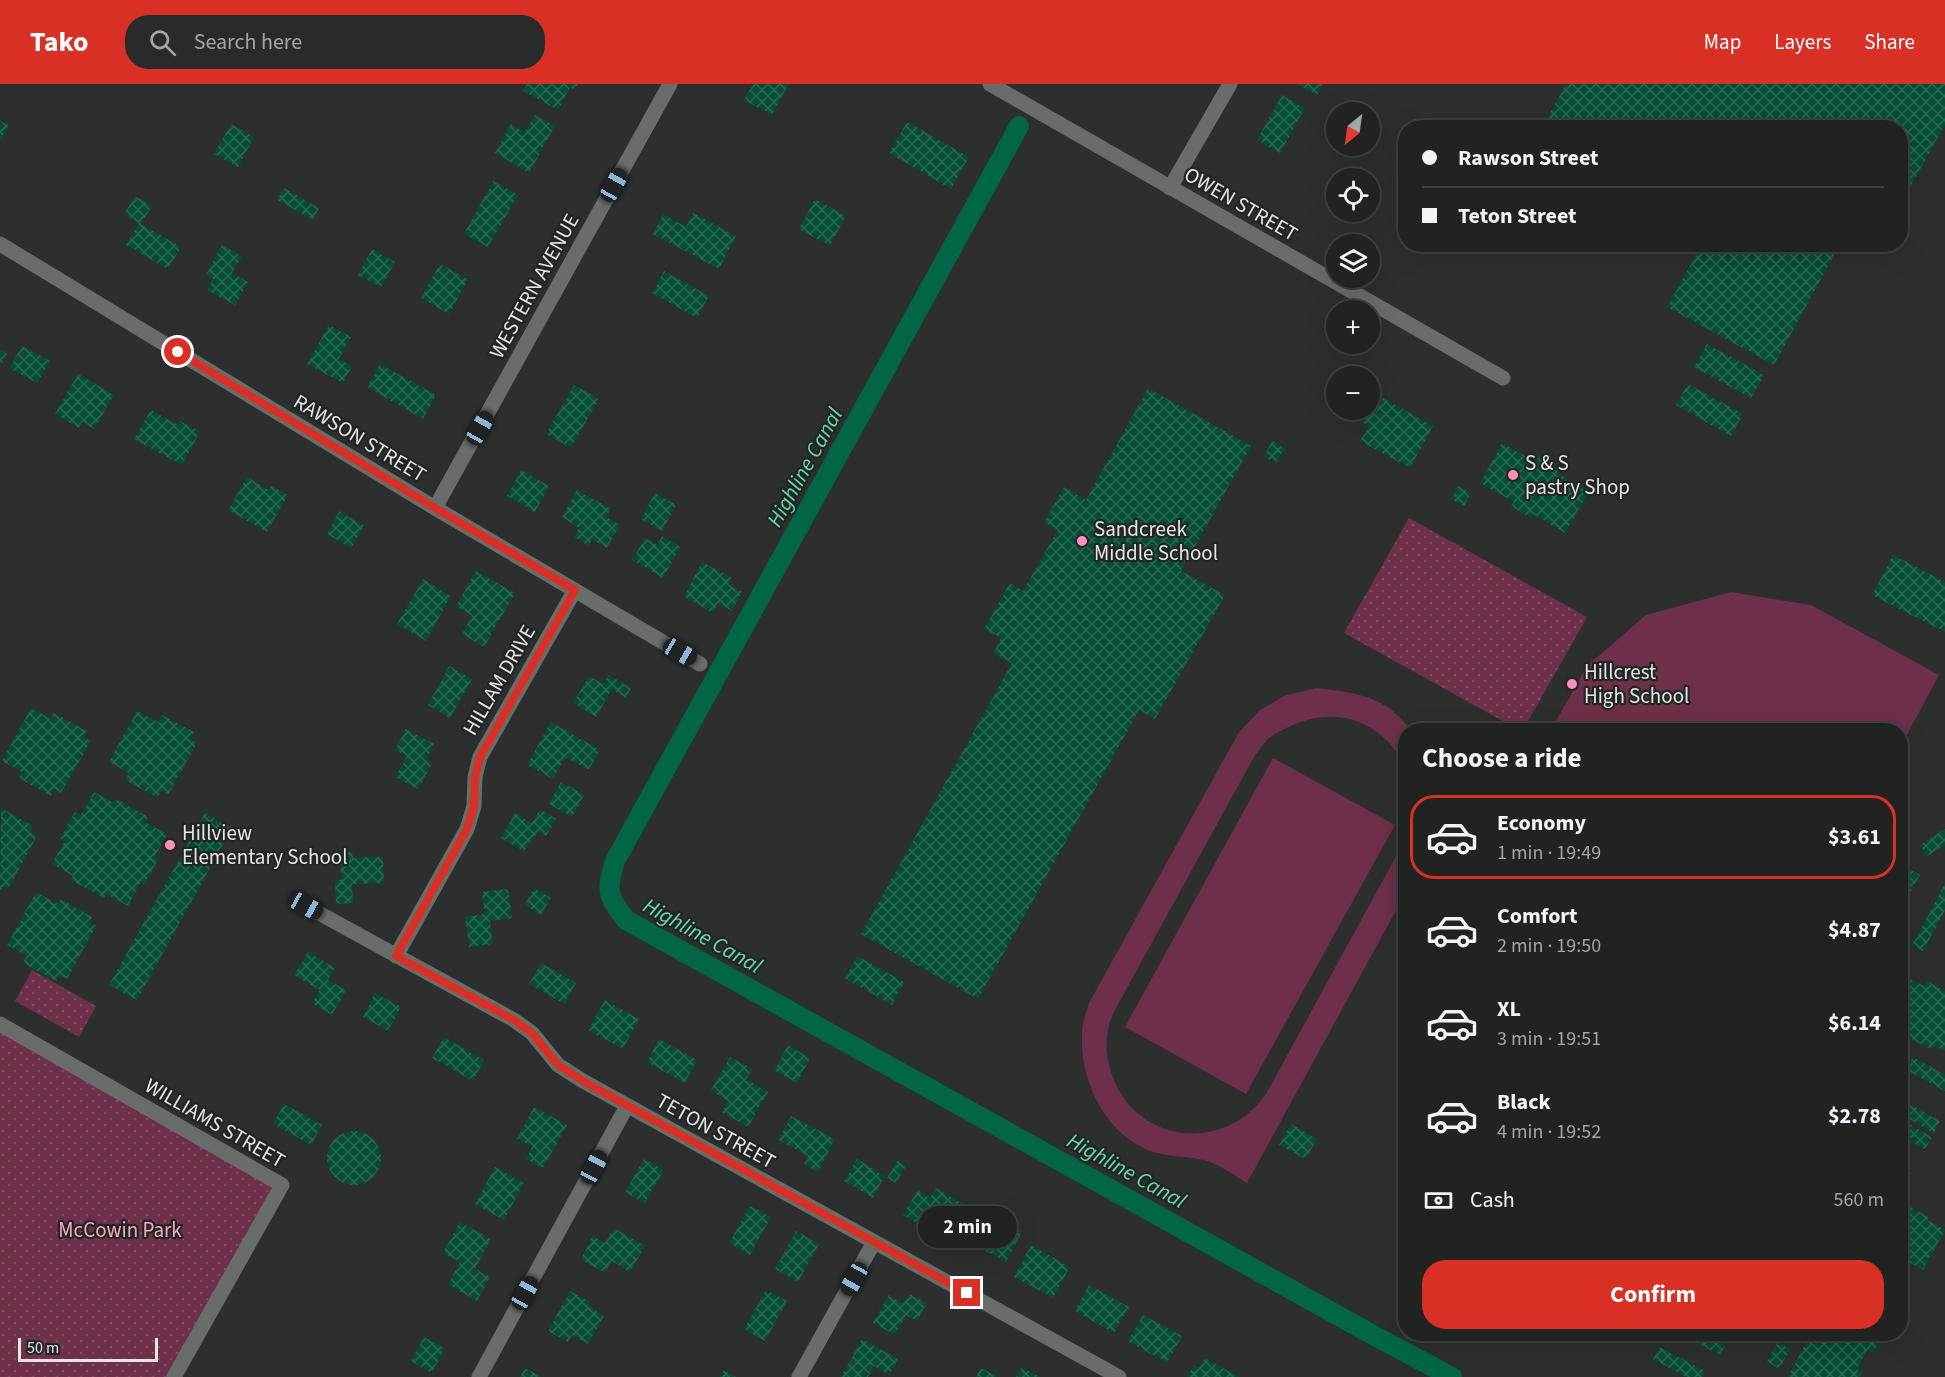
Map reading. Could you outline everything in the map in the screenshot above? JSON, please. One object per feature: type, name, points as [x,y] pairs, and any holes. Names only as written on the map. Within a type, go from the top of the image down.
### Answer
[{"type":"street","name":"WESTERN AVENUE","points":[[435,508],[670,84]]},
{"type":"street","name":"OWEN STREET","points":[[990,84],[1503,378]]},
{"type":"street","points":[[1170,188],[1230,84]]},
{"type":"street","name":"RAWSON STREET","points":[[0,244],[435,508],[700,664]]},
{"type":"street","name":"HILLAM DRIVE","points":[[396,956],[467,829],[474,806],[475,777],[480,757],[575,590]]},
{"type":"street","name":"TETON STREET","points":[[306,906],[514,1020],[532,1033],[558,1065],[627,1106],[1118,1377]]},
{"type":"street","name":"WILLIAMS STREET","points":[[0,1024],[282,1185],[174,1377]]},
{"type":"street","points":[[479,1377],[627,1106]]},
{"type":"street","points":[[799,1377],[874,1242]]},
{"type":"green space","points":[[1409,518],[1587,617],[1527,723],[1506,723],[1344,633]]},
{"type":"green space","points":[[1731,592],[1811,605],[1939,675],[1908,733],[1908,723],[1555,723],[1587,666],[1646,615]]},
{"type":"green space","points":[[1316,688],[1347,692],[1378,702],[1405,723],[1398,723],[1398,754],[1385,738],[1372,728],[1342,718],[1310,719],[1286,728],[1268,739],[1254,757],[1116,1008],[1107,1036],[1110,1070],[1124,1098],[1141,1116],[1161,1127],[1183,1133],[1206,1132],[1228,1126],[1249,1113],[1266,1094],[1398,853],[1398,907],[1247,1183],[1214,1163],[1153,1152],[1136,1144],[1121,1133],[1099,1105],[1091,1088],[1083,1052],[1082,1034],[1089,1003],[1239,732],[1260,710],[1284,696]]},
{"type":"green space","points":[[1273,758],[1395,825],[1246,1094],[1125,1027]]},
{"type":"green space","points":[[32,970],[96,1006],[79,1037],[15,1001]]},
{"type":"green space","name":"McCowin Park","points":[[0,1024],[282,1185],[174,1377],[0,1377]]},
{"type":"building","points":[[527,84],[578,84],[574,90],[570,87],[558,110],[523,91]]},
{"type":"building","points":[[753,84],[789,84],[772,115],[744,100]]},
{"type":"building","points":[[1297,84],[1323,84],[1317,95]]},
{"type":"building","points":[[1566,84],[1945,84],[1945,125],[1908,191],[1908,120],[1724,120],[1720,118],[1719,120],[1546,120]]},
{"type":"building","points":[[1282,95],[1305,108],[1280,153],[1257,140]]},
{"type":"building","points":[[535,115],[555,126],[529,173],[495,153],[511,124],[525,132]]},
{"type":"building","points":[[0,121],[9,125],[0,141]]},
{"type":"building","points":[[907,122],[969,157],[951,189],[889,153]]},
{"type":"building","points":[[231,124],[254,137],[238,167],[214,154]]},
{"type":"building","points":[[493,181],[518,195],[488,247],[464,234]]},
{"type":"building","points":[[284,188],[319,208],[313,220],[277,200]]},
{"type":"building","points":[[135,196],[152,206],[141,224],[181,247],[168,269],[126,245],[139,223],[124,214]]},
{"type":"building","points":[[815,199],[846,216],[830,246],[799,229]]},
{"type":"building","points":[[693,213],[736,236],[719,269],[653,234],[663,214],[686,227]]},
{"type":"building","points":[[222,245],[242,256],[232,273],[248,282],[235,305],[207,290],[213,279],[206,275]]},
{"type":"building","points":[[372,249],[395,262],[381,287],[358,275]]},
{"type":"building","points":[[1698,252],[1836,252],[1774,365],[1667,307]]},
{"type":"building","points":[[440,264],[468,279],[449,314],[421,298]]},
{"type":"building","points":[[664,271],[709,296],[697,318],[652,293]]},
{"type":"building","points":[[329,325],[351,337],[339,359],[352,366],[343,383],[307,364]]},
{"type":"building","points":[[1707,344],[1764,375],[1751,398],[1694,367]]},
{"type":"building","points":[[22,346],[50,361],[37,383],[9,368]]},
{"type":"building","points":[[0,350],[7,354],[0,367]]},
{"type":"building","points":[[380,364],[436,395],[423,419],[367,387]]},
{"type":"building","points":[[78,374],[114,395],[94,429],[82,422],[79,428],[55,414]]},
{"type":"building","points":[[1688,384],[1743,414],[1731,436],[1676,405]]},
{"type":"building","points":[[574,385],[599,399],[571,448],[546,434]]},
{"type":"building","points":[[1148,388],[1251,446],[1181,571],[1225,595],[1155,719],[1139,710],[978,999],[861,934],[1012,663],[993,653],[1001,638],[984,629],[1010,583],[1023,591],[1058,530],[1044,522],[1064,487],[1086,500]]},
{"type":"building","points":[[1383,398],[1433,426],[1410,468],[1360,441],[1369,426],[1362,422],[1363,420],[1380,420],[1380,404]]},
{"type":"building","points":[[151,410],[178,425],[180,421],[200,432],[182,465],[134,439]]},
{"type":"building","points":[[1272,441],[1285,448],[1276,463],[1264,456]]},
{"type":"building","points":[[1502,443],[1535,462],[1539,455],[1560,468],[1557,473],[1589,491],[1565,533],[1533,514],[1531,518],[1511,506],[1514,502],[1480,483]]},
{"type":"building","points":[[521,470],[549,486],[535,512],[507,496]]},
{"type":"building","points":[[247,477],[269,490],[271,486],[288,495],[267,532],[228,510]]},
{"type":"building","points":[[1458,486],[1471,493],[1464,506],[1451,499]]},
{"type":"building","points":[[577,490],[611,509],[606,517],[620,525],[607,548],[592,539],[589,546],[574,537],[579,528],[562,517]]},
{"type":"building","points":[[655,493],[676,505],[662,531],[641,519]]},
{"type":"building","points":[[339,511],[364,526],[351,548],[327,534]]},
{"type":"building","points":[[662,536],[680,547],[663,578],[632,560],[645,538],[657,545]]},
{"type":"building","points":[[1893,555],[1945,582],[1945,632],[1872,595]]},
{"type":"building","points":[[702,562],[732,578],[729,585],[742,592],[732,611],[718,603],[713,613],[684,597]]},
{"type":"building","points":[[476,571],[515,593],[484,647],[462,634],[472,616],[456,606]]},
{"type":"building","points":[[423,579],[451,596],[426,641],[397,624]]},
{"type":"building","points":[[449,666],[472,679],[450,718],[428,705]]},
{"type":"building","points":[[609,675],[631,688],[626,698],[612,689],[596,717],[573,703],[589,676],[603,684]]},
{"type":"building","points":[[31,708],[51,719],[54,713],[87,731],[83,737],[91,741],[61,793],[54,789],[51,796],[19,778],[22,772],[2,761]]},
{"type":"building","points":[[137,711],[158,722],[162,715],[194,732],[190,739],[197,743],[168,795],[161,791],[158,798],[125,780],[129,773],[109,762]]},
{"type":"building","points":[[551,722],[600,750],[589,770],[565,757],[553,779],[527,765]]},
{"type":"building","points":[[406,729],[434,744],[426,760],[432,764],[418,789],[395,777],[407,756],[395,750]]},
{"type":"building","points":[[561,782],[584,795],[572,817],[549,804]]},
{"type":"building","points":[[94,792],[115,803],[117,799],[148,817],[145,822],[167,834],[155,856],[159,858],[144,885],[141,882],[128,906],[106,894],[104,898],[71,880],[73,876],[52,864],[65,841],[60,838],[75,812],[81,815]]},
{"type":"building","points":[[1,808],[33,826],[30,832],[37,836],[8,889],[3,886],[0,892]]},
{"type":"building","points":[[540,809],[556,819],[546,836],[538,832],[524,851],[501,838],[515,813],[532,823]]},
{"type":"building","points":[[205,813],[232,828],[137,1000],[109,985]]},
{"type":"building","points":[[1945,829],[1945,845],[1927,856],[1920,845]]},
{"type":"building","points":[[352,852],[353,858],[383,857],[384,883],[352,884],[353,903],[336,904],[335,880],[341,880],[340,853]]},
{"type":"building","points":[[1908,868],[1920,875],[1908,896]]},
{"type":"building","points":[[1945,884],[1945,910],[1923,951],[1912,945]]},
{"type":"building","points":[[534,888],[551,898],[541,915],[525,905]]},
{"type":"building","points":[[508,889],[512,918],[490,921],[493,944],[469,947],[465,917],[485,914],[482,892]]},
{"type":"building","points":[[36,892],[58,904],[61,899],[92,917],[89,922],[96,926],[67,979],[60,975],[56,981],[23,963],[27,956],[7,945]]},
{"type":"building","points":[[308,952],[335,968],[328,980],[346,990],[332,1015],[312,1003],[320,990],[294,975]]},
{"type":"building","points":[[857,956],[904,982],[892,1005],[845,978]]},
{"type":"building","points":[[541,963],[576,983],[565,1004],[529,984]]},
{"type":"building","points":[[1908,978],[1924,986],[1927,981],[1945,991],[1945,1051],[1933,1045],[1930,1049],[1908,1037]]},
{"type":"building","points":[[375,993],[401,1007],[388,1031],[363,1017]]},
{"type":"building","points":[[605,1000],[639,1019],[623,1049],[588,1030]]},
{"type":"building","points":[[444,1037],[484,1060],[473,1081],[432,1058]]},
{"type":"building","points":[[659,1039],[697,1060],[685,1083],[647,1062]]},
{"type":"building","points":[[788,1045],[810,1058],[797,1083],[774,1070]]},
{"type":"building","points":[[730,1057],[752,1069],[746,1079],[768,1092],[748,1127],[722,1112],[728,1101],[711,1090]]},
{"type":"building","points":[[1913,1057],[1945,1075],[1945,1091],[1908,1071]]},
{"type":"building","points":[[1908,1103],[1940,1121],[1934,1133],[1908,1118]]},
{"type":"building","points":[[284,1104],[322,1125],[311,1145],[273,1124]]},
{"type":"building","points":[[534,1107],[567,1125],[543,1168],[526,1159],[532,1147],[517,1139]]},
{"type":"building","points":[[791,1116],[835,1139],[818,1172],[804,1164],[808,1156],[779,1140]]},
{"type":"building","points":[[1291,1124],[1317,1139],[1306,1159],[1279,1145]]},
{"type":"building","points":[[1908,1124],[1932,1137],[1925,1149],[1908,1140]]},
{"type":"building","points":[[354,1131],[364,1133],[373,1139],[379,1148],[381,1158],[379,1168],[373,1177],[364,1183],[354,1185],[344,1183],[335,1177],[329,1168],[327,1158],[329,1148],[335,1139],[344,1133]]},
{"type":"building","points":[[644,1159],[664,1170],[645,1203],[625,1192]]},
{"type":"building","points":[[857,1159],[885,1176],[873,1198],[844,1181]]},
{"type":"building","points":[[897,1161],[906,1166],[896,1183],[887,1178]]},
{"type":"building","points":[[495,1167],[524,1183],[504,1220],[475,1204]]},
{"type":"building","points":[[936,1188],[969,1207],[952,1236],[936,1227],[933,1232],[903,1215],[918,1190],[930,1198]]},
{"type":"building","points":[[1908,1205],[1929,1217],[1927,1220],[1945,1230],[1923,1270],[1908,1262]]},
{"type":"building","points":[[750,1206],[771,1217],[750,1255],[729,1243]]},
{"type":"building","points":[[981,1221],[1006,1235],[1011,1226],[1022,1232],[1006,1262],[970,1242]]},
{"type":"building","points":[[460,1222],[491,1239],[475,1269],[490,1277],[477,1301],[448,1285],[460,1262],[443,1253]]},
{"type":"building","points":[[614,1228],[645,1246],[630,1272],[612,1261],[605,1273],[581,1259],[593,1236],[605,1243]]},
{"type":"building","points":[[796,1231],[819,1244],[798,1282],[775,1269]]},
{"type":"building","points":[[1031,1245],[1070,1267],[1053,1298],[1014,1277]]},
{"type":"building","points":[[1089,1285],[1129,1307],[1114,1333],[1075,1311]]},
{"type":"building","points":[[766,1290],[787,1301],[765,1341],[744,1329]]},
{"type":"building","points":[[570,1291],[590,1302],[588,1306],[604,1316],[588,1344],[572,1335],[568,1342],[548,1331]]},
{"type":"building","points":[[909,1294],[927,1303],[917,1321],[906,1315],[895,1335],[873,1323],[889,1295],[903,1304]]},
{"type":"building","points":[[1143,1315],[1182,1336],[1167,1363],[1128,1341]]},
{"type":"building","points":[[424,1337],[445,1348],[432,1373],[411,1361]]},
{"type":"building","points":[[862,1339],[898,1359],[889,1375],[874,1366],[868,1377],[841,1377]]},
{"type":"building","points":[[1693,1341],[1727,1342],[1720,1355]]},
{"type":"building","points":[[1807,1341],[1815,1345],[1817,1341],[1879,1341],[1873,1353],[1867,1350],[1857,1369],[1863,1372],[1860,1377],[1788,1377]]},
{"type":"building","points":[[1778,1342],[1790,1349],[1779,1369],[1767,1361]]},
{"type":"building","points":[[1660,1347],[1705,1371],[1702,1377],[1686,1377],[1653,1359]]},
{"type":"building","points":[[1205,1358],[1239,1377],[1187,1377],[1194,1365],[1199,1368]]},
{"type":"building","points":[[1022,1367],[1040,1377],[1016,1377]]},
{"type":"building","points":[[525,1368],[541,1377],[520,1377]]},
{"type":"building","points":[[981,1368],[998,1377],[976,1377]]},
{"type":"building","points":[[724,1370],[736,1377],[720,1377]]},
{"type":"waterway","name":"Highline Canal","points":[[1019,126],[615,861],[610,879],[612,898],[626,920],[1452,1377]]},
{"type":"place","name":"S & S pastry Shop","points":[[1513,475]]},
{"type":"place","name":"Sandcreek Middle School","points":[[1082,541]]},
{"type":"place","name":"Hillcrest High School","points":[[1572,684]]},
{"type":"place","name":"Hillview Elementary School","points":[[170,845]]},
{"type":"route","points":[[178,352],[575,590],[480,757],[475,777],[474,806],[467,829],[396,956],[514,1020],[532,1033],[558,1065],[583,1081],[967,1293]]}]
